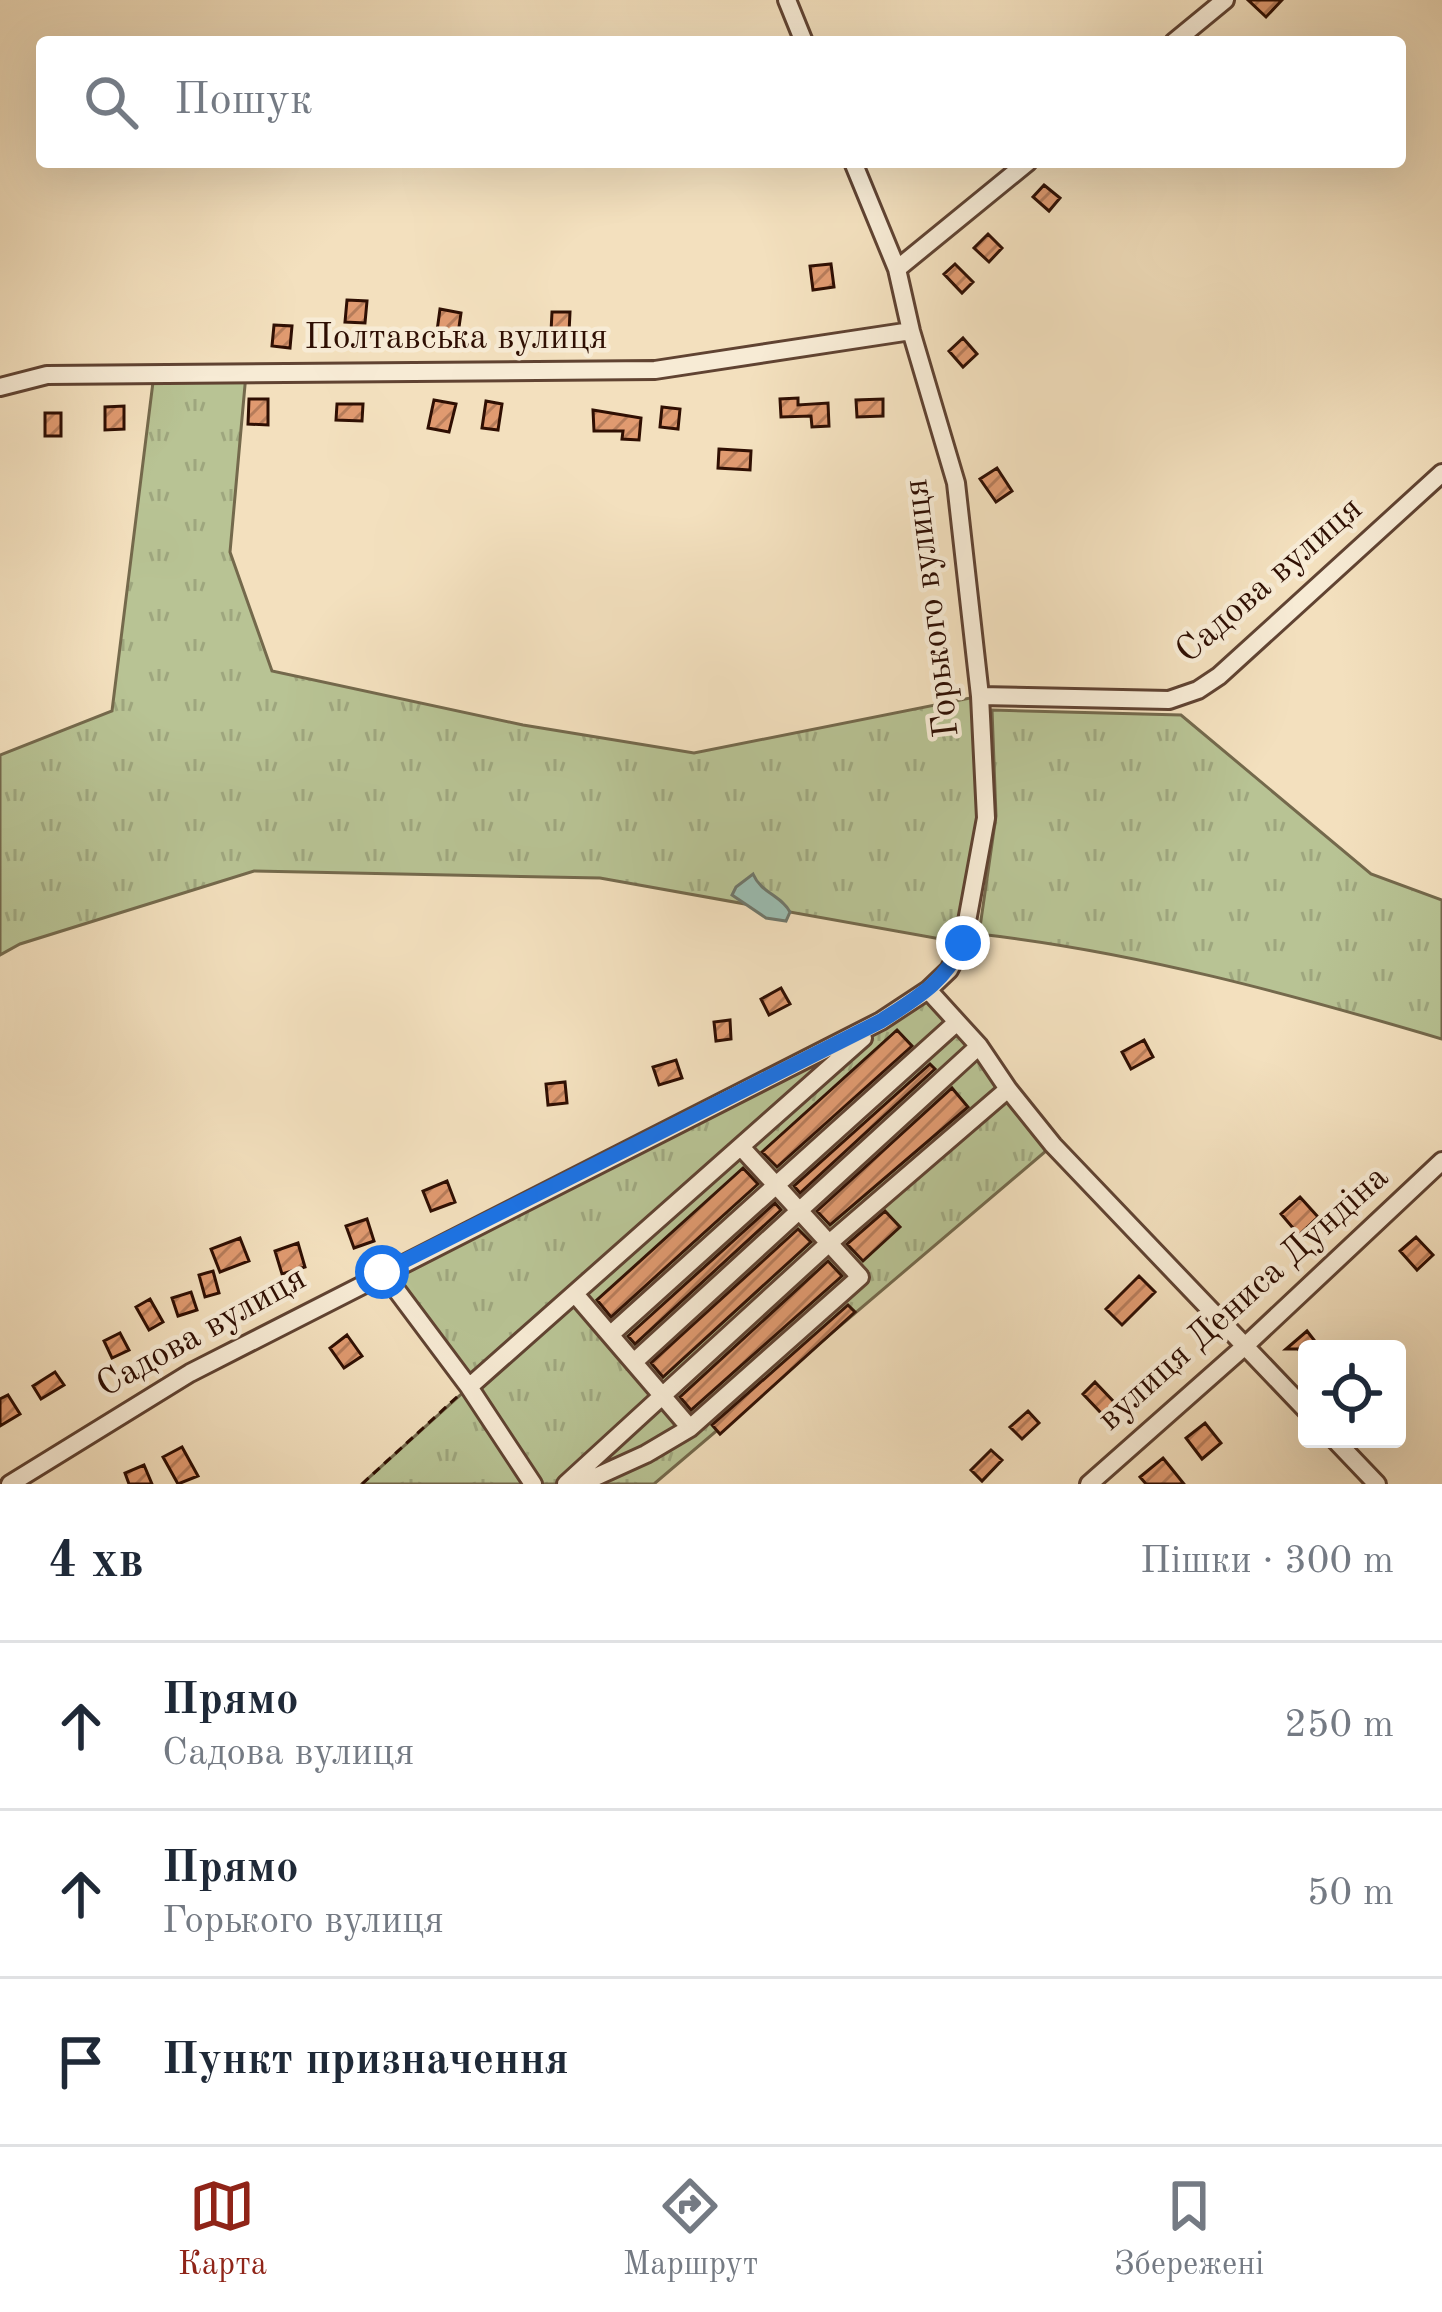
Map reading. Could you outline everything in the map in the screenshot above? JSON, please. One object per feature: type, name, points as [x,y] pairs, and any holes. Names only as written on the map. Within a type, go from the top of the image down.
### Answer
[{"type":"street","points":[[787,0],[802,36]]},
{"type":"street","points":[[1181,36],[1225,0]]},
{"type":"street","name":"Горького вулиця","points":[[855,168],[897,269],[956,483],[980,696],[986,818],[963,943],[950,970],[881,1021]]},
{"type":"street","points":[[897,269],[1021,168]]},
{"type":"street","name":"Полтавська вулиця","points":[[0,387],[47,375],[655,370],[911,331]]},
{"type":"street","name":"Садова вулиця","points":[[980,696],[1169,700],[1198,690],[1442,473]]},
{"type":"street","points":[[928,990],[979,1046],[1053,1145],[1298,1402]]},
{"type":"street","points":[[469,1387],[881,1021]]},
{"type":"street","name":"Садова вулиця","points":[[10,1484],[190,1373],[881,1021]]},
{"type":"street","points":[[610,1335],[957,1022]]},
{"type":"street","points":[[634,1363],[979,1046]]},
{"type":"street","points":[[566,1484],[828,1244],[1008,1089]]},
{"type":"street","points":[[580,1484],[690,1428],[860,1277],[741,1148]]},
{"type":"street","name":"вулиця Дениса Дундіна","points":[[1089,1484],[1442,1161]]},
{"type":"street","points":[[382,1272],[469,1387],[533,1484]]},
{"type":"street","points":[[575,1294],[690,1428]]},
{"type":"street","points":[[1343,1448],[1377,1484]]},
{"type":"path","points":[[362,1484],[469,1387]]},
{"type":"green space","points":[[154,374],[246,374],[230,552],[272,671],[523,725],[694,753],[980,696],[986,818],[963,943],[600,878],[254,871],[20,944],[0,955],[0,755],[112,711]]},
{"type":"green space","points":[[992,710],[1181,715],[1371,874],[1442,900],[1442,1039],[1213,976],[979,934],[996,816]]},
{"type":"green space","points":[[928,990],[1053,1145],[654,1484],[362,1484],[469,1387],[383,1272]]},
{"type":"water","points":[[753,874],[790,912],[786,921],[766,918],[732,895]]},
{"type":"building","points":[[1248,0],[1282,0],[1266,17]]},
{"type":"building","points":[[1044,185],[1060,198],[1049,211],[1033,197]]},
{"type":"building","points":[[988,234],[1002,248],[989,262],[974,248]]},
{"type":"building","points":[[831,264],[834,287],[813,290],[810,266]]},
{"type":"building","points":[[955,264],[973,282],[962,293],[944,274]]},
{"type":"building","points":[[347,300],[367,301],[365,323],[345,322]]},
{"type":"building","points":[[440,309],[461,313],[458,334],[437,331]]},
{"type":"building","points":[[552,312],[570,312],[569,333],[551,332]]},
{"type":"building","points":[[274,325],[292,326],[290,348],[272,346]]},
{"type":"building","points":[[963,338],[977,354],[963,367],[949,351]]},
{"type":"building","points":[[798,398],[798,405],[828,403],[829,426],[812,427],[811,416],[781,417],[780,399]]},
{"type":"building","points":[[249,399],[268,399],[268,425],[248,424]]},
{"type":"building","points":[[883,399],[883,416],[857,417],[856,400]]},
{"type":"building","points":[[434,400],[456,404],[449,432],[428,428]]},
{"type":"building","points":[[486,401],[502,404],[498,430],[482,428]]},
{"type":"building","points":[[337,404],[363,404],[362,421],[336,420]]},
{"type":"building","points":[[124,406],[124,429],[105,430],[105,407]]},
{"type":"building","points":[[662,407],[680,409],[678,429],[660,427]]},
{"type":"building","points":[[593,410],[641,418],[639,440],[622,439],[623,431],[594,431]]},
{"type":"building","points":[[45,413],[61,413],[61,436],[45,436]]},
{"type":"building","points":[[719,449],[751,451],[750,470],[718,468]]},
{"type":"building","points":[[997,468],[1012,491],[996,502],[980,479]]},
{"type":"building","points":[[781,988],[790,1004],[769,1015],[761,999]]},
{"type":"building","points":[[730,1020],[731,1039],[716,1041],[714,1022]]},
{"type":"building","points":[[897,1030],[912,1046],[777,1167],[762,1152]]},
{"type":"building","points":[[1144,1040],[1153,1057],[1131,1069],[1122,1052]]},
{"type":"building","points":[[676,1060],[682,1078],[659,1085],[653,1067]]},
{"type":"building","points":[[930,1064],[935,1069],[800,1193],[794,1186]]},
{"type":"building","points":[[565,1082],[567,1103],[548,1105],[546,1084]]},
{"type":"building","points":[[952,1088],[968,1107],[830,1225],[817,1211]]},
{"type":"building","points":[[743,1168],[758,1184],[611,1317],[597,1300]]},
{"type":"building","points":[[447,1181],[455,1202],[431,1211],[423,1191]]},
{"type":"building","points":[[1300,1197],[1318,1217],[1299,1235],[1281,1214]]},
{"type":"building","points":[[775,1203],[781,1210],[635,1344],[628,1336]]},
{"type":"building","points":[[885,1211],[900,1227],[863,1261],[847,1244]]},
{"type":"building","points":[[367,1219],[374,1241],[354,1248],[346,1226]]},
{"type":"building","points":[[798,1229],[811,1242],[663,1377],[651,1363]]},
{"type":"building","points":[[1416,1237],[1433,1255],[1417,1270],[1400,1251]]},
{"type":"building","points":[[240,1238],[249,1261],[220,1272],[211,1249]]},
{"type":"building","points":[[298,1243],[305,1267],[282,1274],[275,1251]]},
{"type":"building","points":[[828,1261],[842,1276],[691,1410],[680,1397]]},
{"type":"building","points":[[213,1271],[219,1293],[205,1297],[199,1275]]},
{"type":"building","points":[[1139,1276],[1155,1292],[1122,1325],[1106,1309]]},
{"type":"building","points":[[191,1292],[197,1310],[178,1316],[172,1298]]},
{"type":"building","points":[[150,1299],[163,1322],[149,1330],[136,1307]]},
{"type":"building","points":[[848,1305],[855,1312],[720,1434],[712,1425]]},
{"type":"building","points":[[1307,1331],[1314,1340],[1298,1340],[1298,1349],[1286,1349]]},
{"type":"building","points":[[120,1333],[129,1350],[112,1358],[104,1341]]},
{"type":"building","points":[[347,1335],[362,1356],[344,1368],[330,1348]]},
{"type":"building","points":[[55,1372],[64,1385],[41,1399],[33,1386]]},
{"type":"building","points":[[1095,1382],[1115,1403],[1103,1415],[1083,1394]]},
{"type":"building","points":[[8,1395],[20,1414],[0,1426],[0,1399]]},
{"type":"building","points":[[1028,1411],[1039,1423],[1022,1439],[1010,1427]]},
{"type":"building","points":[[1205,1423],[1221,1443],[1202,1459],[1186,1438]]},
{"type":"building","points":[[182,1447],[198,1476],[178,1484],[163,1457]]},
{"type":"building","points":[[991,1450],[1002,1460],[982,1481],[971,1470]]},
{"type":"building","points":[[1163,1458],[1184,1484],[1146,1484],[1140,1477]]},
{"type":"building","points":[[144,1465],[152,1484],[129,1484],[125,1473]]},
{"type":"route","points":[[382,1272],[881,1021],[950,970],[963,943]]}]
